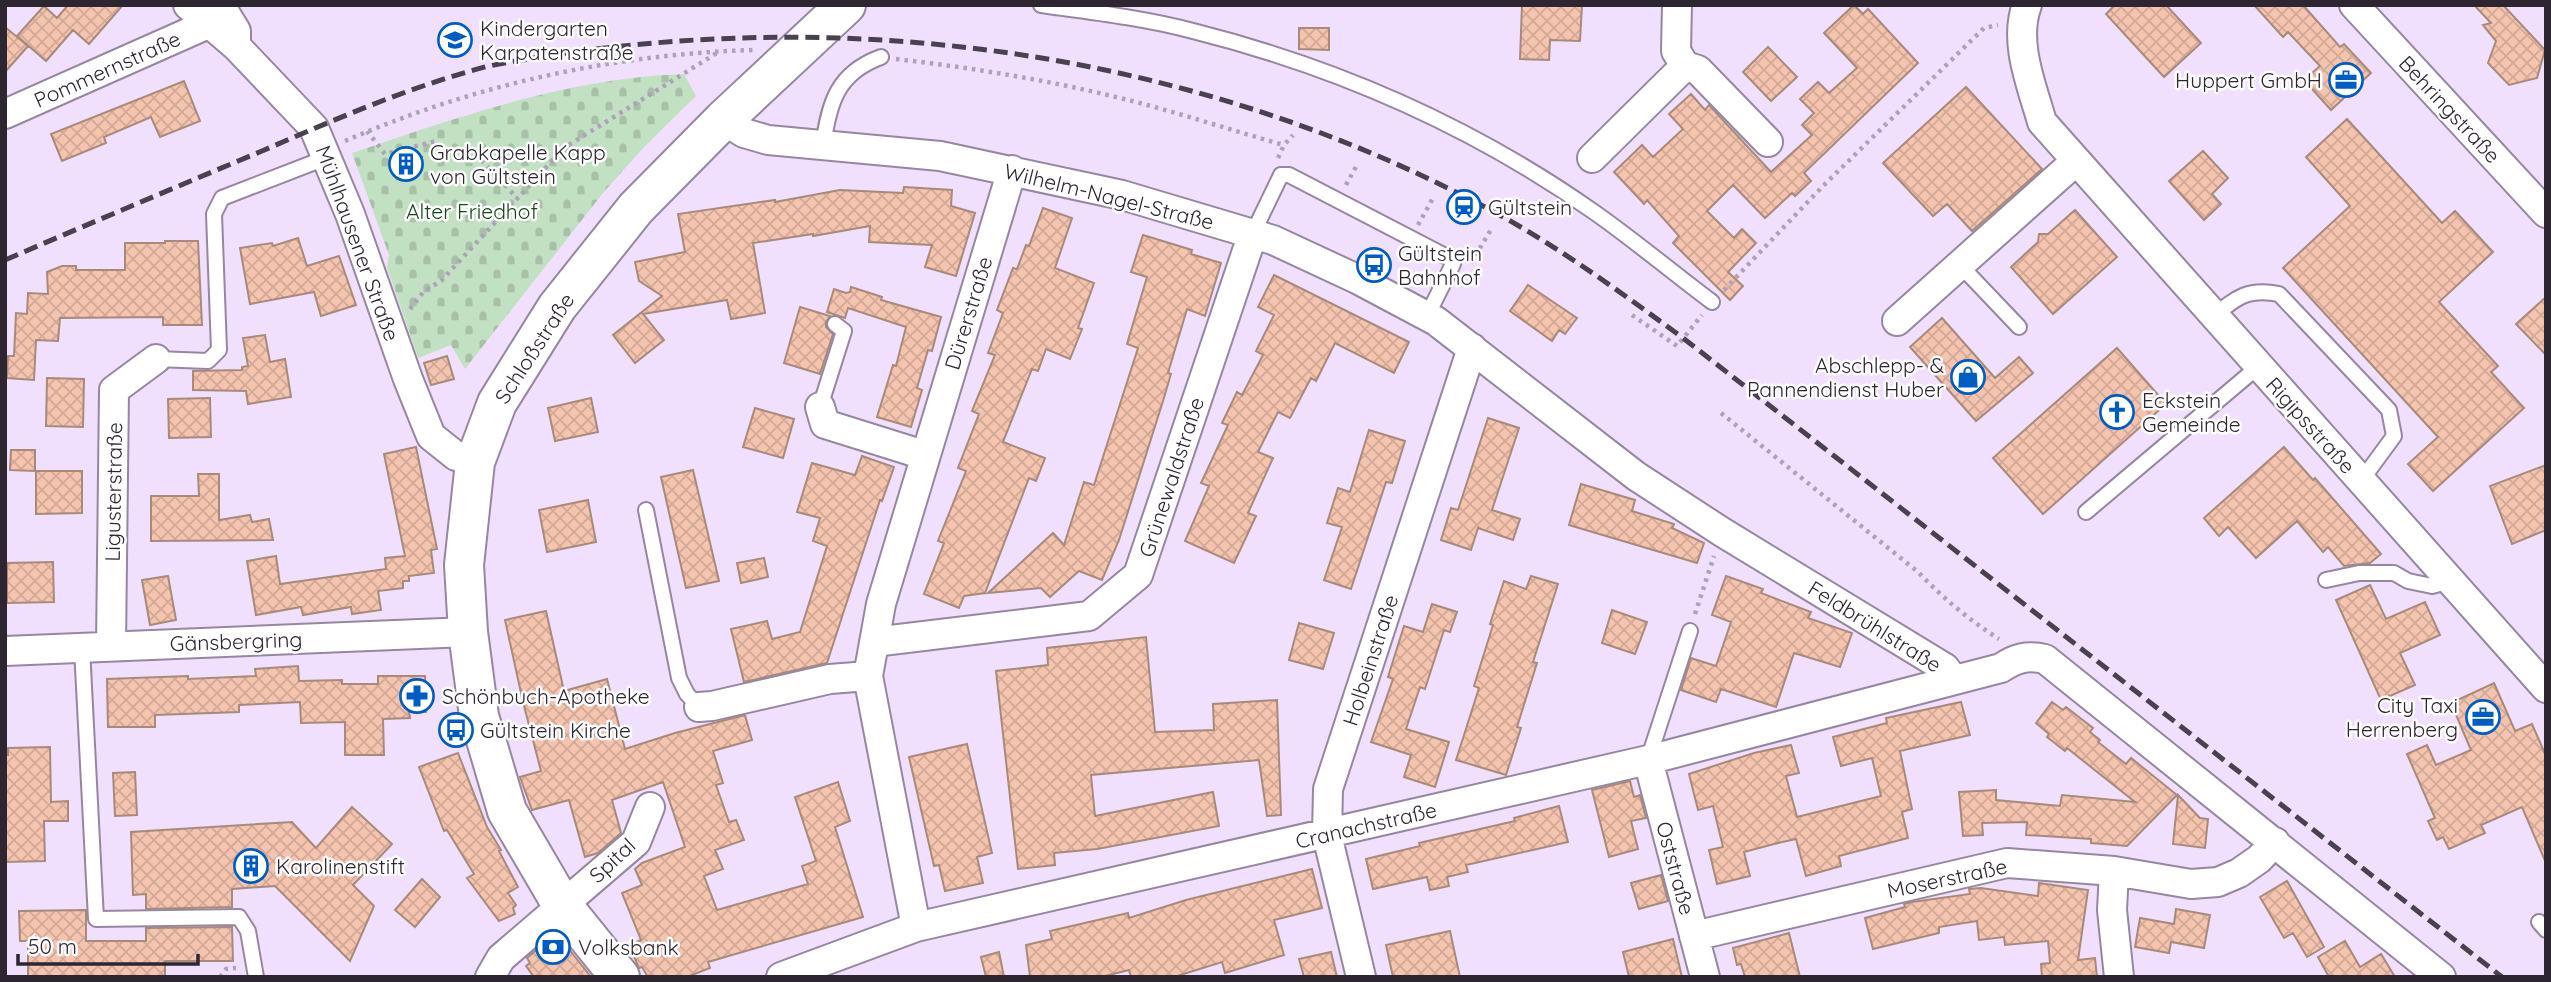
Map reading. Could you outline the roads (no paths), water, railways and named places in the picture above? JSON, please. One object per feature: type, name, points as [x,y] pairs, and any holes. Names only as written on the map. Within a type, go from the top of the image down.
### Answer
[{"type":"street","name":"Schloßstraße","points":[[620,977],[562,905],[507,811],[479,716],[468,632],[464,565],[475,462],[497,402],[557,307],[636,208],[723,120],[846,5]]},
{"type":"street","points":[[1677,5],[1676,51],[1685,66],[1698,70],[1768,142]]},
{"type":"street","name":"Behringstraße","points":[[2354,5],[2544,209]]},
{"type":"street","name":"Mühlhausener Straße","points":[[205,12],[314,128],[326,153],[431,436],[456,456],[475,462]]},
{"type":"street","name":"Pommernstraße","points":[[5,114],[205,12]]},
{"type":"street","name":"Rigipsstraße","points":[[2024,12],[2024,54],[2042,122],[2546,688]]},
{"type":"street","points":[[1592,158],[1685,66]]},
{"type":"street","name":"Wilhelm-Nagel-Straße","points":[[723,120],[744,133],[768,141],[907,152],[1012,170],[1122,195],[1252,233],[1326,264],[1427,316],[1472,348]]},
{"type":"street","points":[[1897,321],[2076,161]]},
{"type":"street","name":"Dürerstraße","points":[[916,927],[868,676],[881,604],[1012,170]]},
{"type":"street","name":"Grünewaldstraße","points":[[874,642],[1089,616],[1138,575],[1252,233]]},
{"type":"street","name":"Feldbrühlstraße","points":[[1472,348],[1636,476],[1722,532],[1945,668],[1954,680],[2001,668],[2017,657],[2045,659],[2275,842]]},
{"type":"street","name":"Holbeinstraße","points":[[1361,977],[1327,835],[1328,789],[1472,348]]},
{"type":"street","name":"Ligusterstraße","points":[[111,646],[114,390],[156,359]]},
{"type":"street","points":[[820,408],[825,424],[924,455]]},
{"type":"street","name":"Gänsbergring","points":[[5,651],[468,632]]},
{"type":"street","points":[[699,707],[830,679],[868,676]]},
{"type":"street","name":"Cranachstraße","points":[[781,977],[916,927],[1648,760],[1954,680]]},
{"type":"street","name":"Oststraße","points":[[1648,760],[1705,977]]},
{"type":"street","name":"Spital","points":[[490,977],[501,958],[636,842],[650,807]]},
{"type":"street","points":[[2275,842],[2441,977]]},
{"type":"street","name":"Moserstraße","points":[[1694,936],[2007,863],[2114,871],[2191,884],[2218,882],[2239,873],[2259,859],[2275,842]]},
{"type":"street","points":[[2114,871],[2112,910],[2119,977]]},
{"type":"lane","points":[[1041,5],[1133,18],[1192,30],[1309,64],[1412,107],[1476,139],[1592,211],[1712,302]]},
{"type":"lane","points":[[823,146],[828,111],[839,88],[850,73],[881,57]]},
{"type":"lane","points":[[156,359],[208,361],[219,350],[214,214],[222,198],[326,153]]},
{"type":"lane","points":[[1252,233],[1281,174],[1289,175],[1451,259],[1453,264],[1427,316]]},
{"type":"lane","points":[[1960,265],[2019,327]]},
{"type":"lane","points":[[2214,316],[2234,299],[2258,290],[2279,294],[2389,410],[2395,436],[2361,481]]},
{"type":"lane","points":[[820,408],[844,331],[835,324]]},
{"type":"lane","points":[[2086,512],[2259,366]]},
{"type":"lane","points":[[646,510],[679,678],[687,694],[699,707]]},
{"type":"lane","points":[[2326,580],[2359,573],[2394,573],[2408,581],[2432,586],[2450,581]]},
{"type":"lane","points":[[1648,760],[1690,631]]},
{"type":"lane","points":[[82,648],[96,919],[239,916],[248,931],[256,977]]},
{"type":"railway","points":[[5,260],[402,93],[489,66],[618,47],[747,38],[877,40],[1006,52],[1133,76],[1258,111],[1379,156],[1496,213],[1592,272],[1683,338],[2502,977]]},
{"type":"place","name":"Kindergarten Karpatenstraße","points":[[455,40]]},
{"type":"place","name":"Huppert GmbH","points":[[2346,80]]},
{"type":"place","name":"Grabkapelle Kapp von Gültstein","points":[[406,164]]},
{"type":"place","name":"Gültstein","points":[[1464,207]]},
{"type":"place","name":"Gültstein Bahnhof","points":[[1374,265]]},
{"type":"place","name":"Abschlepp- & Pannendienst Huber","points":[[1968,377]]},
{"type":"place","name":"Eckstein Gemeinde","points":[[2117,412]]},
{"type":"place","name":"Schönbuch-Apotheke","points":[[417,696]]},
{"type":"place","name":"City Taxi Herrenberg","points":[[2483,717]]},
{"type":"place","name":"Gültstein Kirche","points":[[456,730]]},
{"type":"place","name":"Karolinenstift","points":[[251,866]]},
{"type":"place","name":"Volksbank","points":[[553,947]]},
{"type":"park label","name":"Alter Friedhof","points":[[472,211]]}]
